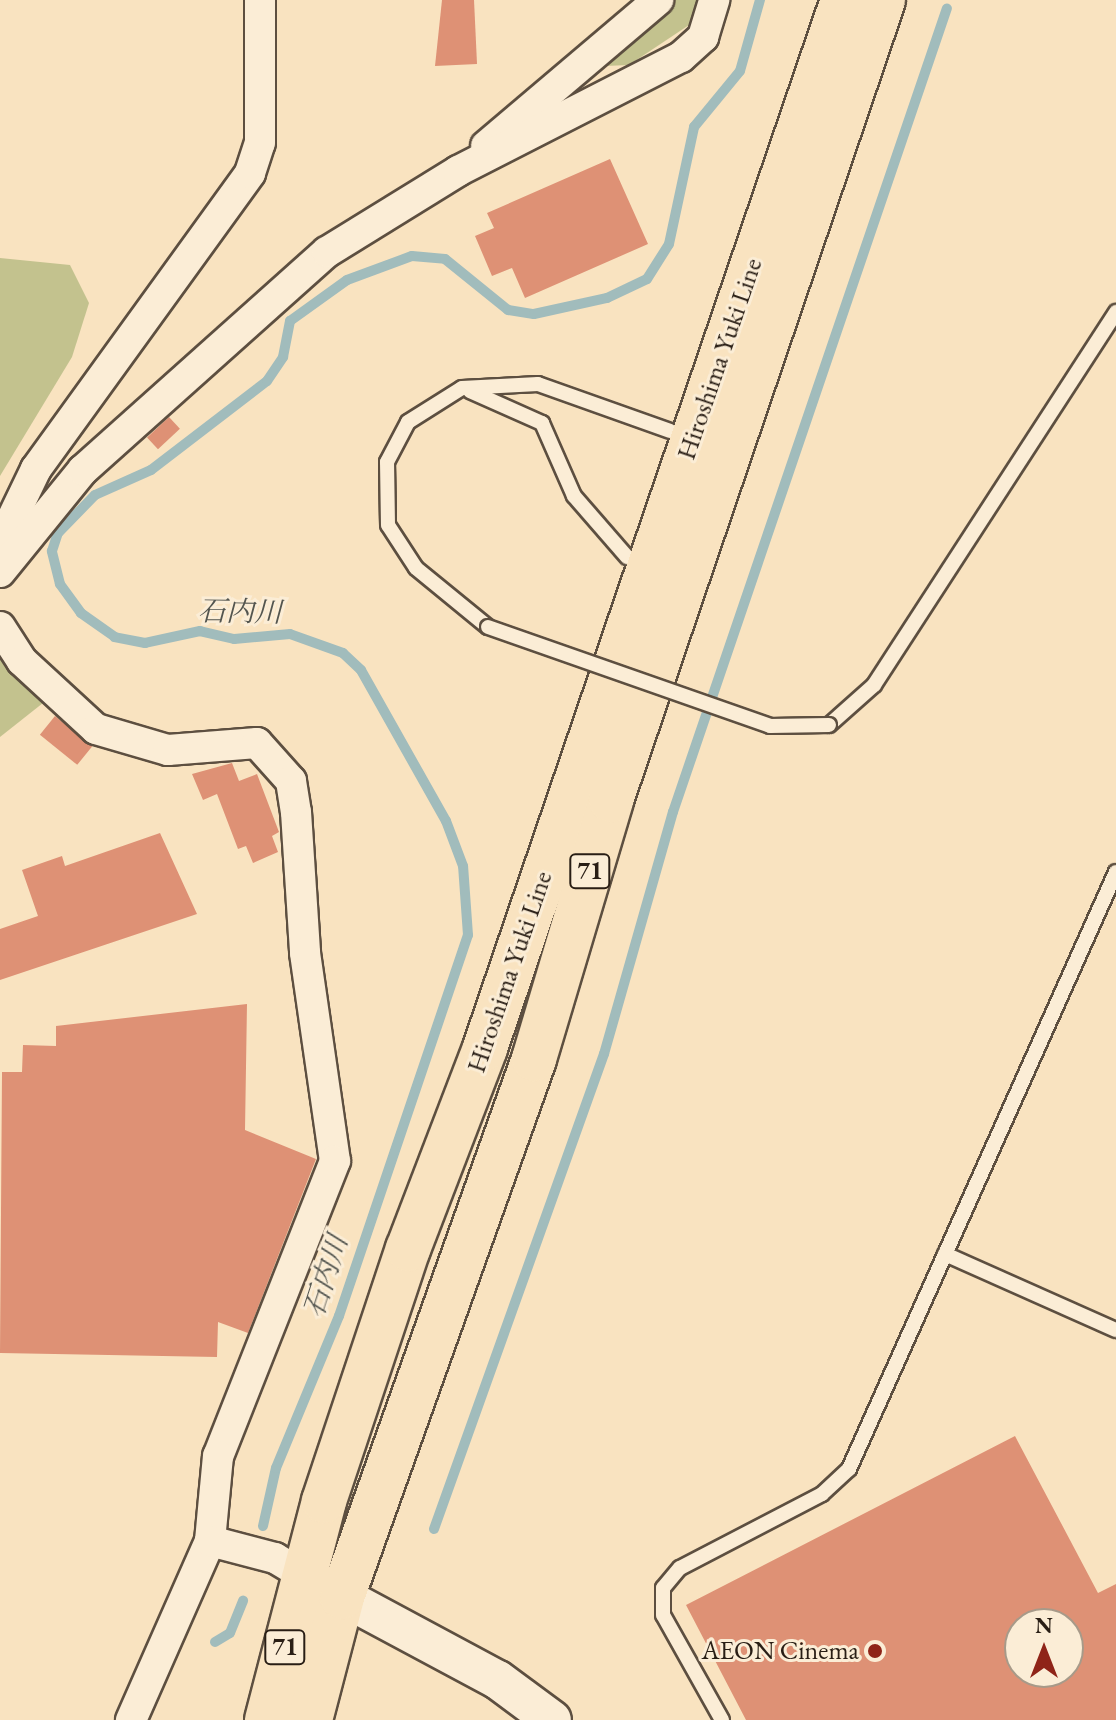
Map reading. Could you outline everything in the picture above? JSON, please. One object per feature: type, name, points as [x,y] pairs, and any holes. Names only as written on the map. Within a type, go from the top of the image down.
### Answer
[{"type":"main road","name":"Hiroshima Yuki Line","points":[[267,1720],[303,1575],[408,1249],[525,931],[726,341],[873,6]]},
{"type":"main road","name":"Hiroshima Yuki Line","points":[[310,1720],[342,1597],[534,1059],[611,800],[873,6]]},
{"type":"main road","points":[[525,931],[550,781],[682,396],[726,341]]},
{"type":"street","points":[[4,564],[10,523],[36,469],[250,173],[261,127],[260,0]]},
{"type":"street","points":[[458,171],[658,0]]},
{"type":"street","points":[[4,564],[83,470],[327,252],[458,171],[681,57],[703,37],[714,0]]},
{"type":"street","points":[[0,627],[22,661],[96,729],[168,750],[257,743],[291,781],[335,1161],[218,1456],[210,1541],[131,1720]]},
{"type":"street","points":[[210,1541],[275,1558],[498,1680],[552,1720]]},
{"type":"lane","points":[[670,431],[538,384],[462,388],[430,403],[399,434],[383,495],[402,553],[488,627],[770,726],[829,725],[874,685],[1116,312]]},
{"type":"lane","points":[[462,388],[542,423],[574,496],[627,557]]},
{"type":"lane","points":[[722,1720],[659,1606],[663,1588],[680,1568],[842,1477],[1116,872]]},
{"type":"lane","points":[[945,1254],[1116,1330]]},
{"type":"shaded area","points":[[668,0],[698,0],[695,21],[629,65],[605,66]]},
{"type":"shaded area","points":[[0,258],[70,265],[89,303],[72,357],[0,476]]},
{"type":"shaded area","points":[[0,655],[43,703],[0,737]]},
{"type":"building","points":[[442,0],[474,0],[477,64],[435,66]]},
{"type":"building","points":[[610,159],[648,244],[525,298],[512,268],[492,276],[475,236],[494,228],[487,213]]},
{"type":"building","points":[[169,417],[180,429],[158,449],[147,437]]},
{"type":"building","points":[[55,716],[92,746],[77,765],[40,735]]},
{"type":"building","points":[[232,763],[239,781],[257,774],[279,832],[272,836],[278,852],[253,863],[246,846],[238,849],[217,794],[203,800],[192,774]]},
{"type":"building","points":[[160,833],[197,914],[0,980],[0,929],[38,916],[22,870],[62,856],[65,866]]},
{"type":"building","points":[[247,1004],[245,1130],[316,1159],[248,1333],[218,1322],[217,1357],[0,1353],[2,1072],[22,1072],[23,1045],[56,1046],[56,1026]]},
{"type":"building","points":[[1015,1436],[1098,1593],[1116,1584],[1116,1720],[746,1720],[686,1605]]},
{"type":"waterway","name":"石内川","points":[[263,1526],[276,1468],[339,1316],[468,935],[463,866],[446,821],[361,670],[343,653],[290,634],[234,639],[200,631],[145,643],[115,637],[81,613],[60,584],[52,551],[58,533],[95,495],[151,470],[267,381],[283,357],[290,321],[347,280],[412,256],[445,259],[508,310],[534,314],[607,298],[647,279],[669,244],[694,127],[740,71],[760,0]]},
{"type":"waterway","points":[[434,1529],[604,1054],[673,812],[947,8]]},
{"type":"waterway","name":"石内川","points":[[215,1642],[230,1633],[243,1600]]},
{"type":"place","name":"AEON Cinema","points":[[875,1651]]}]
